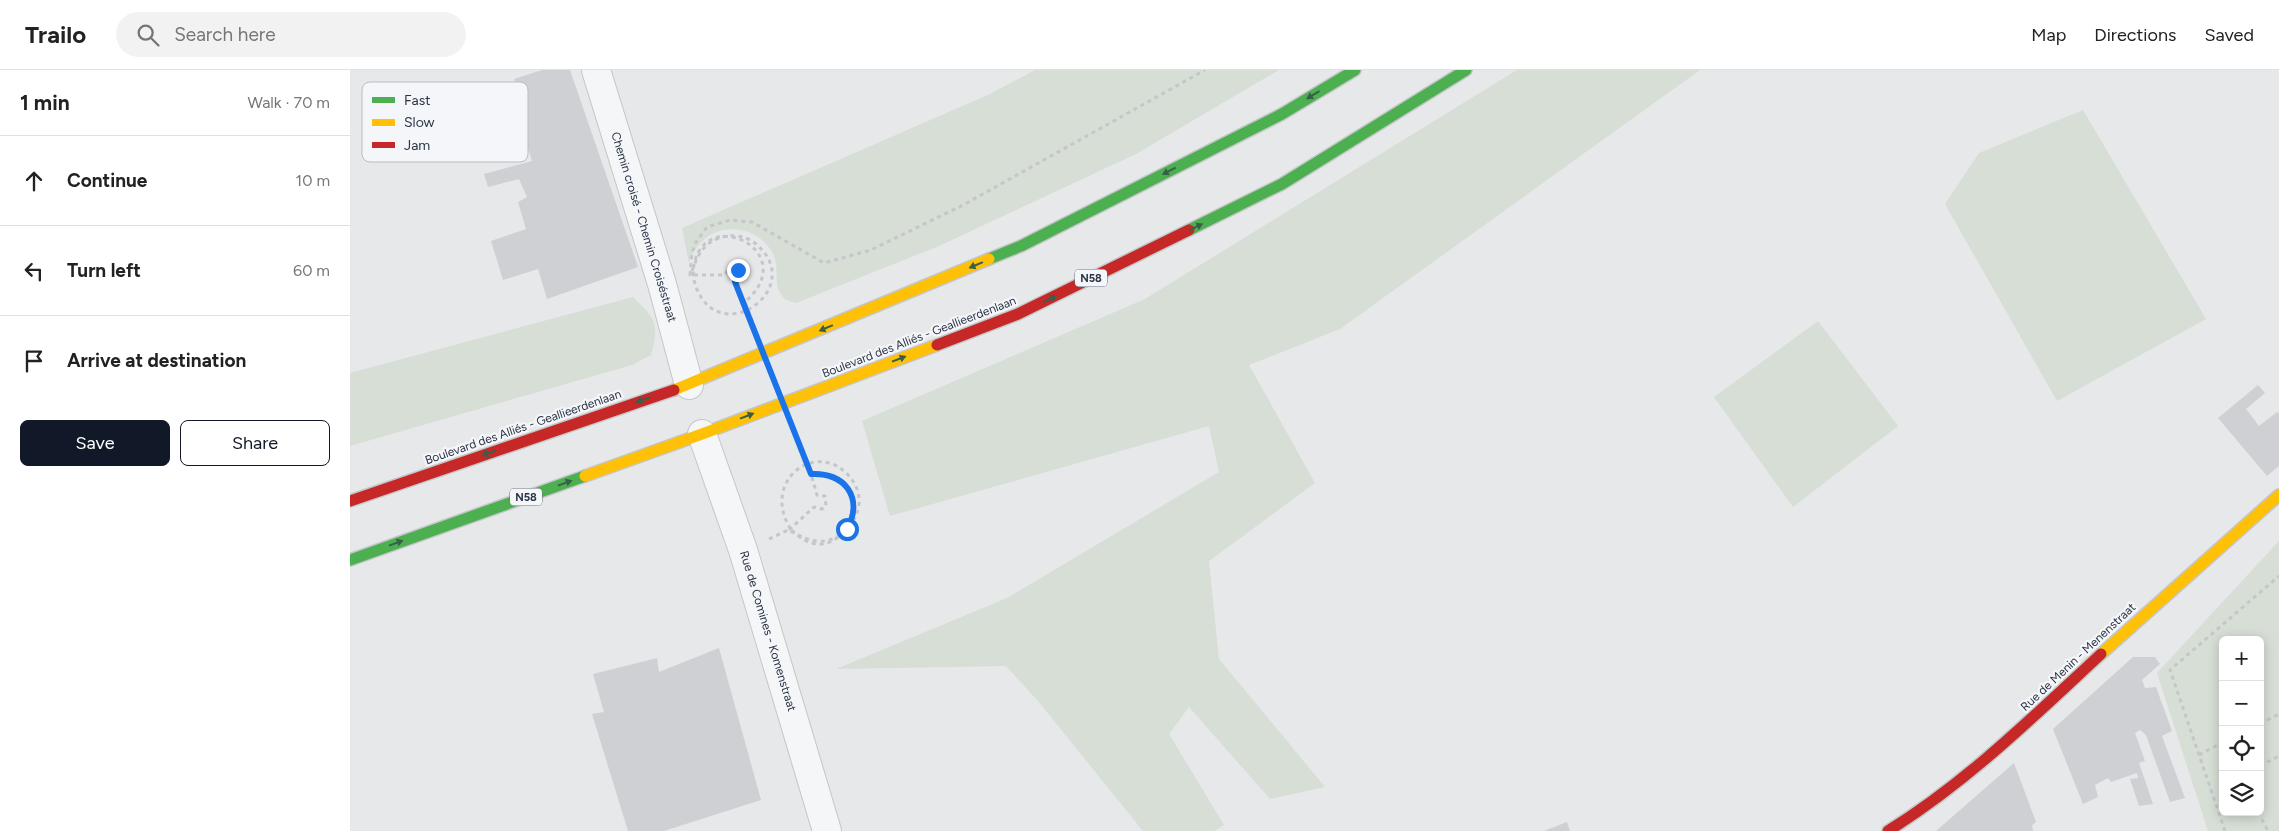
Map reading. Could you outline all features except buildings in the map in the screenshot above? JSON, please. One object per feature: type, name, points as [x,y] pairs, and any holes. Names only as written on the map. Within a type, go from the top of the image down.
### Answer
[{"type":"main road","name":"Boulevard des Alliés - Geallieerdenlaan","points":[[350,501],[689,385],[1021,246],[1282,114],[1355,70]]},
{"type":"main road","name":"Boulevard des Alliés - Geallieerdenlaan","points":[[350,560],[702,434],[1018,314],[1282,184],[1464,72]]},
{"type":"main road","name":"Rue de Menin - Menenstraat","points":[[1888,831],[1944,793],[1997,750],[2175,586],[2279,495]]},
{"type":"street","name":"Chemin croisé - Chemin Croiséstraat","points":[[596,70],[662,284],[689,385]]},
{"type":"street","name":"Rue de Comines - Komenstraat","points":[[702,434],[743,550],[827,831]]},
{"type":"path","points":[[788,530],[814,507],[822,509],[826,506],[825,496],[817,495],[811,474],[745,302],[735,282],[740,274],[735,268],[729,268],[725,275],[690,275],[692,252],[696,242],[707,227],[730,220],[752,222],[824,263],[871,250],[965,204],[1205,70]]},
{"type":"path","points":[[694,266],[705,247],[713,240],[724,236],[734,235],[754,242],[768,258],[772,279],[764,298],[747,311],[726,314],[715,310],[707,304],[695,287],[693,266],[700,249],[716,238],[725,236],[734,236],[752,245],[758,252],[763,270],[758,289],[745,302]]},
{"type":"path","points":[[798,535],[818,541],[829,540],[838,536],[843,533],[847,530],[858,512],[857,490],[846,472],[827,463],[806,465],[789,478],[783,487],[781,497],[784,518],[796,535],[813,543],[832,541],[840,536],[847,529],[854,511],[851,493],[845,485],[829,474],[811,474]]},
{"type":"path","points":[[2225,831],[2170,670],[2279,576]]},
{"type":"path","points":[[2264,722],[2279,714]]},
{"type":"path","points":[[2199,755],[2219,744]]},
{"type":"path","points":[[2264,764],[2279,756]]},
{"type":"path","points":[[2260,816],[2268,831]]},
{"type":"shaded area","points":[[1035,70],[1279,70],[1136,154],[939,246],[796,303],[786,300],[780,293],[777,285],[774,256],[769,247],[753,234],[734,229],[715,233],[697,246],[689,263],[682,228],[990,94]]},
{"type":"shaded area","points":[[1517,70],[1700,70],[1340,329],[1249,365],[1315,483],[1209,561],[1219,659],[1325,787],[1270,799],[1189,707],[1169,734],[1224,825],[1214,831],[1143,831],[1038,701],[1006,666],[836,669],[1007,598],[1219,472],[1209,426],[890,516],[862,421],[1145,299]]},
{"type":"shaded area","points":[[2083,110],[2206,319],[2057,401],[1945,204],[1979,153]]},
{"type":"shaded area","points":[[633,297],[651,316],[654,322],[655,335],[651,355],[632,365],[350,446],[350,373]]},
{"type":"shaded area","points":[[1818,321],[1898,426],[1793,507],[1714,397]]},
{"type":"shaded area","points":[[2279,541],[2279,831],[2208,831],[2157,673]]},
{"type":"traffic: fast","points":[[989,259],[1021,246],[1282,114],[1355,70]]},
{"type":"traffic: fast","points":[[1189,230],[1282,184],[1466,70]]},
{"type":"traffic: fast","points":[[350,560],[585,476]]},
{"type":"traffic: slow","points":[[674,390],[989,259]]},
{"type":"traffic: slow","points":[[585,476],[937,345]]},
{"type":"traffic: slow","points":[[2101,654],[2279,495]]},
{"type":"traffic: jam","points":[[937,345],[1018,314],[1189,230]]},
{"type":"traffic: jam","points":[[350,501],[674,390]]},
{"type":"traffic: jam","points":[[1888,831],[1945,792],[1999,748],[2101,654]]},
{"type":"route","points":[[738,270],[739,277],[735,282],[745,302],[811,474],[829,474],[845,485],[851,493],[854,511],[852,521],[847,529]]}]
